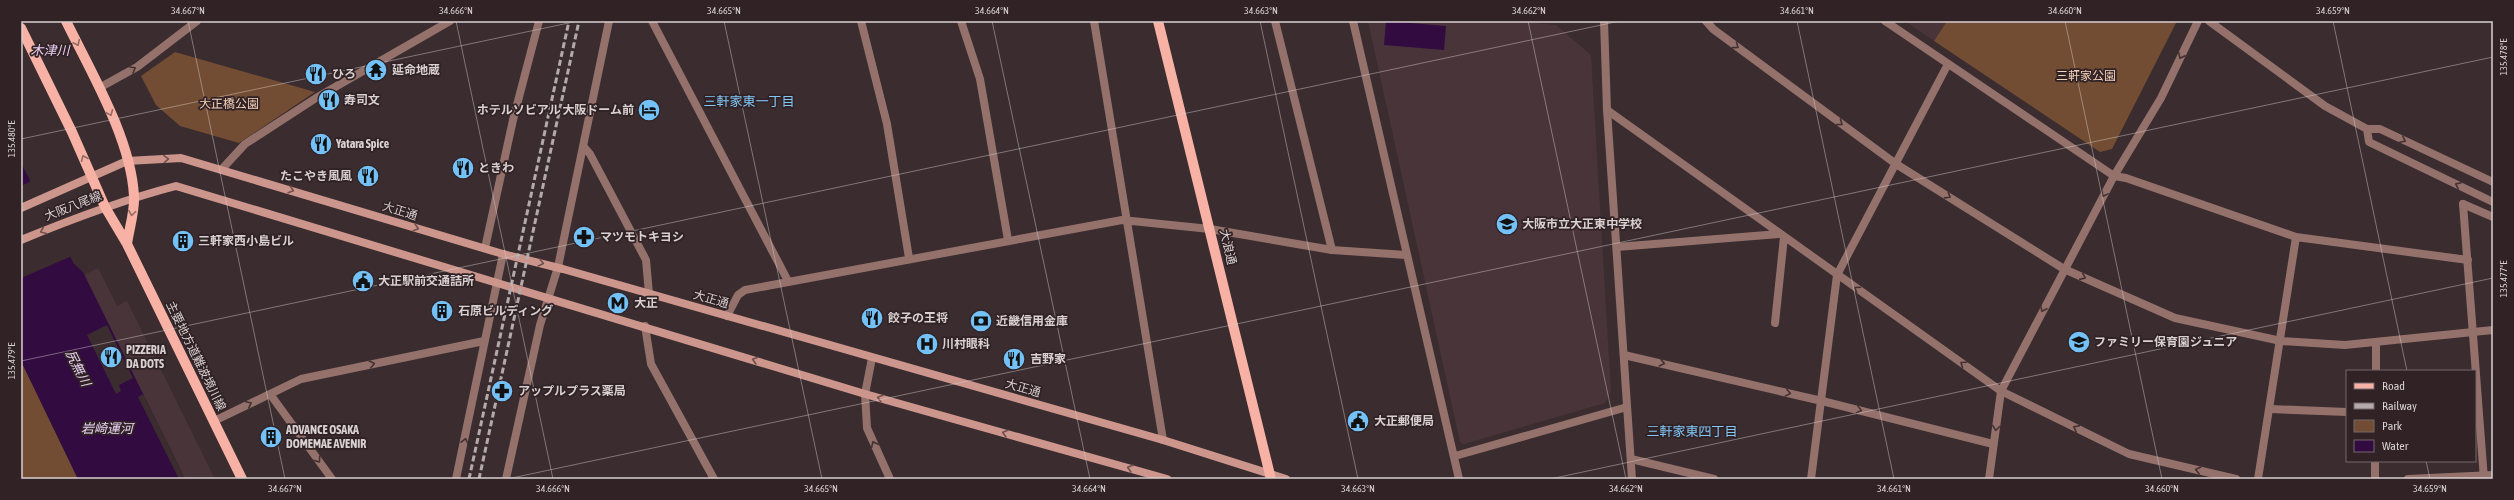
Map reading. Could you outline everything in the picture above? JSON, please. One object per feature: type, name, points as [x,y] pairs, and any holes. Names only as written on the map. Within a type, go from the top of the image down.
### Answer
[{"type":"main road","points":[[66,21],[111,113],[127,161],[134,197],[127,244]]},
{"type":"main road","name":"大浪通","points":[[1158,21],[1271,477]]},
{"type":"main road","name":"主要地方道難波境川線","points":[[21,28],[49,84],[105,207],[127,244],[242,479]]},
{"type":"main road","name":"大正通","points":[[127,161],[181,158],[222,169],[503,254],[558,267],[1163,440],[1271,477],[1286,479]]},
{"type":"main road","name":"大阪八尾線","points":[[21,208],[127,161]]},
{"type":"main road","points":[[134,197],[176,186],[498,282],[548,299],[645,326],[865,394],[1167,479]]},
{"type":"main road","name":"大阪八尾線","points":[[21,240],[134,197]]},
{"type":"street","points":[[99,88],[137,67],[197,21]]},
{"type":"street","points":[[222,169],[245,144],[316,98],[450,21]]},
{"type":"street","points":[[485,248],[513,120],[539,21]]},
{"type":"street","points":[[506,479],[518,421],[548,299],[558,267],[592,110],[592,94],[609,21]]},
{"type":"street","points":[[652,21],[788,281]]},
{"type":"street","points":[[861,21],[887,124],[909,258]]},
{"type":"street","points":[[961,21],[980,79],[1008,240]]},
{"type":"street","points":[[1094,21],[1125,220],[1163,440]]},
{"type":"street","points":[[1275,21],[1332,250]]},
{"type":"street","points":[[1353,21],[1406,255],[1455,456],[1459,479]]},
{"type":"street","points":[[1604,21],[1607,110],[1632,479]]},
{"type":"street","points":[[1706,21],[1713,29],[1896,164],[2064,269],[2175,318],[2281,341],[2345,345],[2493,330]]},
{"type":"street","points":[[1885,21],[2114,176],[2126,178],[2296,237],[2468,260]]},
{"type":"street","points":[[1989,479],[2001,391],[2114,176],[2161,98],[2198,21]]},
{"type":"street","points":[[2209,21],[2325,106],[2367,129],[2380,129],[2493,182]]},
{"type":"street","points":[[1811,479],[1837,275],[1948,64]]},
{"type":"street","points":[[1607,110],[2001,391],[2129,454],[2236,479]]},
{"type":"street","points":[[2367,129],[2370,142],[2493,202]]},
{"type":"street","points":[[584,147],[590,154],[646,260],[649,294]]},
{"type":"street","points":[[2484,477],[2464,204],[2493,217]]},
{"type":"street","points":[[726,316],[738,295],[744,290],[909,258],[1125,220],[1210,229],[1332,250],[1406,255]]},
{"type":"street","points":[[1616,247],[1781,235]]},
{"type":"street","points":[[1775,324],[1781,235]]},
{"type":"street","points":[[2258,479],[2281,341],[2296,237]]},
{"type":"street","points":[[456,479],[503,254]]},
{"type":"street","points":[[645,326],[651,364],[714,479]]},
{"type":"street","points":[[214,421],[301,379],[440,348],[484,341]]},
{"type":"street","points":[[2376,342],[2376,370]]},
{"type":"street","points":[[1624,354],[1822,401],[1993,444]]},
{"type":"street","points":[[872,358],[865,394],[867,428],[890,479]]},
{"type":"street","points":[[270,394],[332,479]]},
{"type":"street","points":[[1455,456],[1627,407]]},
{"type":"street","points":[[2270,409],[2346,412]]},
{"type":"street","points":[[1631,459],[1714,479]]},
{"type":"street","points":[[2375,462],[2375,479]]},
{"type":"street","points":[[2408,479],[2484,477],[2493,475]]},
{"type":"shaded area","name":"大阪市立大正東中学校","points":[[1368,21],[1518,21],[1556,25],[1591,55],[1611,392],[1605,403],[1464,444],[1460,442]]},
{"type":"shaded area","points":[[1905,21],[1947,21],[1934,41]]},
{"type":"shaded area","points":[[98,268],[117,306],[127,301],[215,479],[185,479],[84,275]]},
{"type":"green space","name":"三軒家公園","points":[[1947,21],[2177,21],[2112,149],[2100,152],[1934,41]]},
{"type":"green space","name":"大正橋公園","points":[[175,52],[315,92],[239,143],[180,126],[156,105],[141,76]]},
{"type":"green space","points":[[21,361],[78,479],[23,479],[21,474]]},
{"type":"water","points":[[1386,21],[1446,26],[1444,50],[1384,45]]},
{"type":"water","name":"岩崎運河","points":[[21,163],[74,264],[83,272],[185,479],[78,479],[21,361]]},
{"type":"pier","name":"木津川","points":[[21,21],[99,21],[114,51],[25,95],[21,86]]},
{"type":"pier","points":[[33,180],[72,256],[21,278],[21,186]]},
{"type":"pier","name":"PIZZERIA DA DOTS","points":[[107,325],[133,378],[119,385],[121,391],[116,394],[87,335]]},
{"type":"pier","points":[[143,394],[185,479],[179,479],[138,397]]},
{"type":"railway","points":[[469,479],[569,21]]},
{"type":"railway","points":[[479,479],[579,21]]},
{"type":"place","name":"延命地蔵","points":[[376,70]]},
{"type":"place","name":"ひろ","points":[[316,74]]},
{"type":"place","name":"寿司文","points":[[329,100]]},
{"type":"place","name":"ホテルソビアル 大阪ドーム前","points":[[649,110]]},
{"type":"place","name":"Yatara Spice","points":[[321,144]]},
{"type":"place","name":"ときわ","points":[[463,168]]},
{"type":"place","name":"たこやき風風","points":[[368,176]]},
{"type":"place","name":"大阪市立大正東中学校","points":[[1507,224]]},
{"type":"place","name":"マツモトキヨシ","points":[[584,237]]},
{"type":"place","name":"三軒家西小島ビル","points":[[183,241]]},
{"type":"place","name":"大正駅前交通詰所","points":[[363,281]]},
{"type":"place","name":"大正","points":[[618,303]]},
{"type":"place","name":"石原ビルディング","points":[[442,311]]},
{"type":"place","name":"餃子の王将","points":[[872,318]]},
{"type":"place","name":"近畿信用金庫","points":[[981,321]]},
{"type":"place","name":"ファミリー保育園ジュニア","points":[[2079,342]]},
{"type":"place","name":"川村眼科","points":[[927,344]]},
{"type":"place","name":"PIZZERIA DA DOTS","points":[[111,357]]},
{"type":"place","name":"吉野家","points":[[1014,359]]},
{"type":"place","name":"アップルプラス薬局","points":[[502,391]]},
{"type":"place","name":"大正郵便局","points":[[1358,421]]},
{"type":"place","name":"ADVANCE OSAKA DOMEMAE AVENIR","points":[[271,437]]},
{"type":"district","name":"三軒家東一丁目","points":[[749,101]]},
{"type":"district","name":"三軒家東四丁目","points":[[1692,431]]},
{"type":"water label","name":"尻無川","points":[[78,368]]}]
